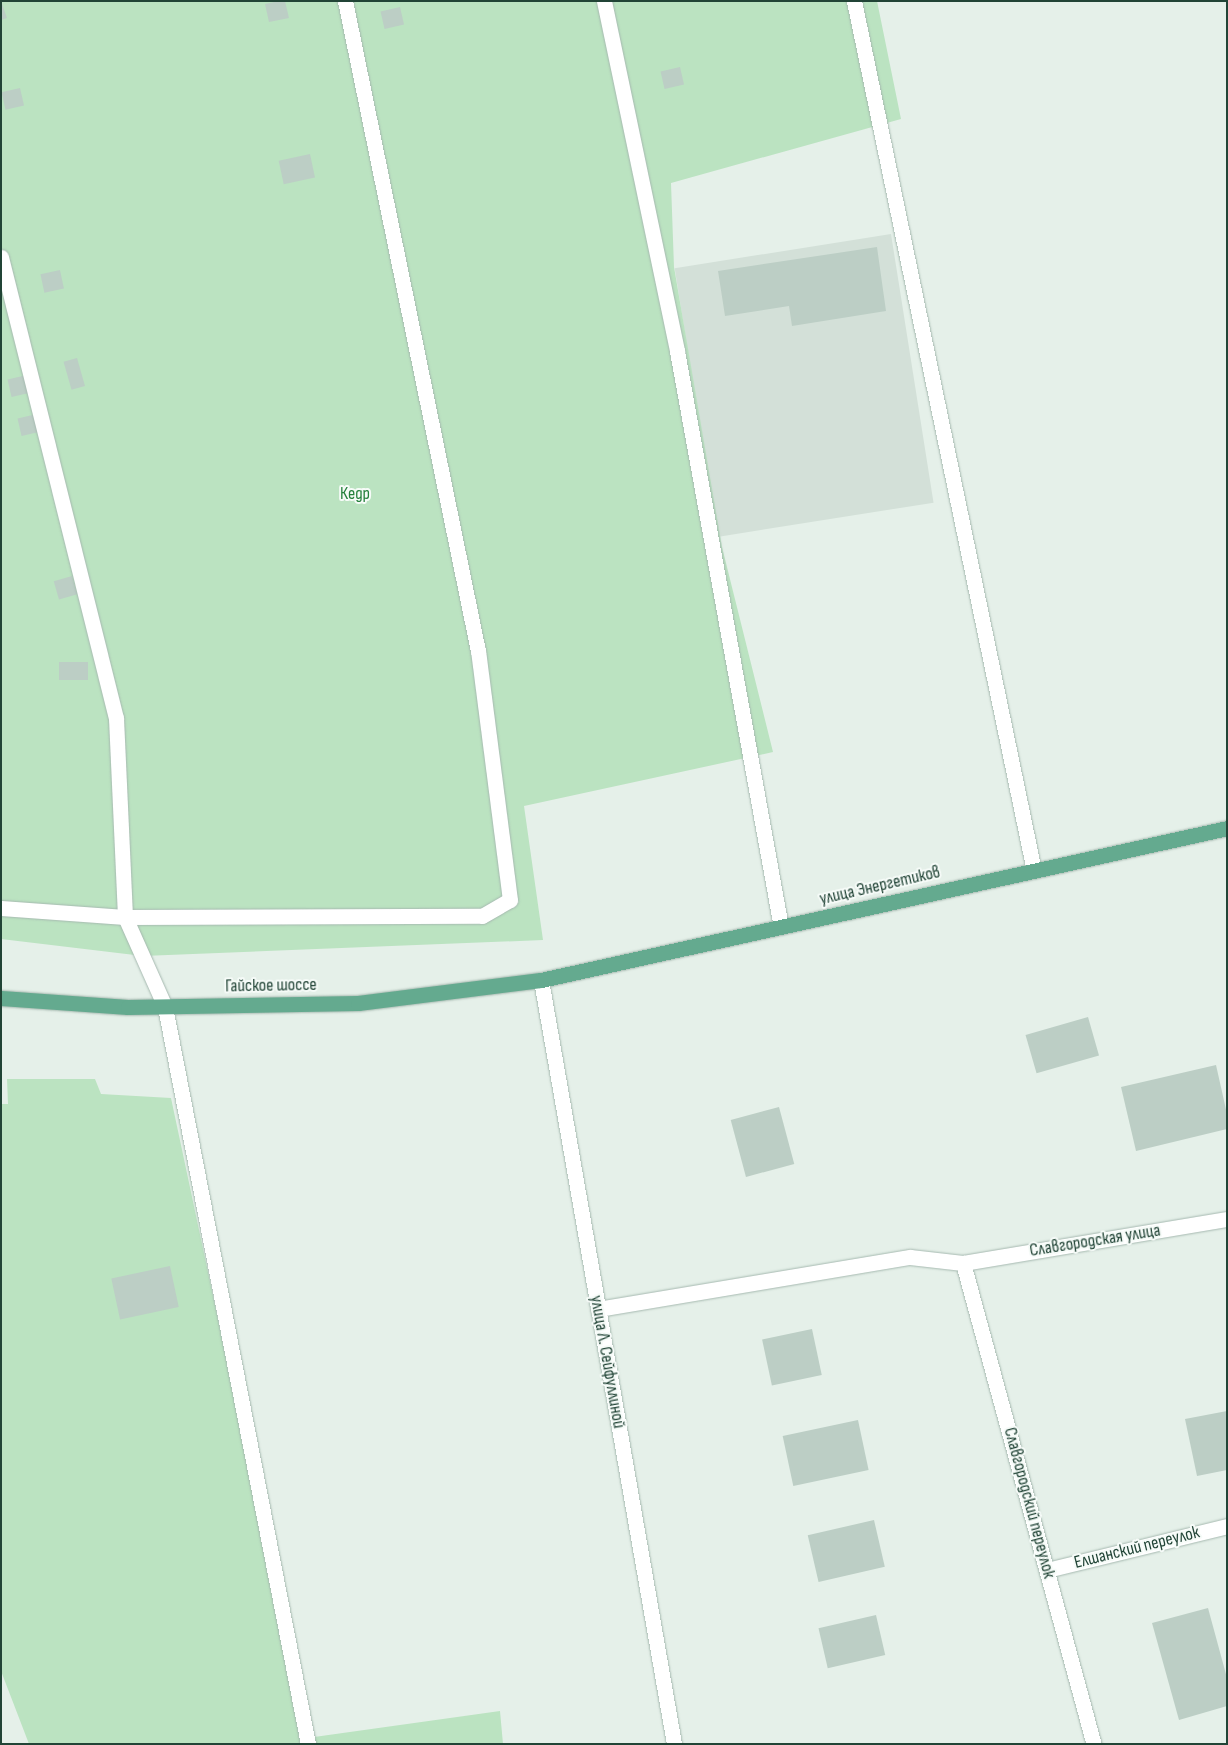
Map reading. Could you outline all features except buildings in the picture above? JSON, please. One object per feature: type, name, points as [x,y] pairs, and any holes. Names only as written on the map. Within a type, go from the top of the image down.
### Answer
[{"type":"main road","name":"улица Энергетиков","points":[[541,980],[1227,828]]},
{"type":"main road","name":"Гайское шоссе","points":[[1,998],[128,1007],[358,1003],[541,980]]},
{"type":"street","points":[[1,908],[125,918],[482,916],[510,900],[478,651],[345,1]]},
{"type":"street","points":[[604,1],[677,351],[781,927]]},
{"type":"street","points":[[854,1],[1034,871]]},
{"type":"street","points":[[1,257],[116,718],[125,918],[165,1007],[308,1744]]},
{"type":"street","name":"улица Л. Сейфуллиной","points":[[541,980],[674,1744]]},
{"type":"street","name":"Славгородская улица","points":[[598,1309],[910,1257],[963,1263],[1227,1219]]},
{"type":"street","name":"Славгородский переулок","points":[[963,1263],[1094,1744]]},
{"type":"street","name":"Елшанский переулок","points":[[1047,1570],[1227,1526]]},
{"type":"shaded area","points":[[891,234],[934,503],[717,537],[675,268]]},
{"type":"green space","name":"Кедр","points":[[1,1],[877,1],[901,119],[671,183],[674,267],[722,547],[773,752],[524,806],[543,940],[143,956],[1,939]]},
{"type":"green space","points":[[7,1079],[95,1079],[101,1094],[171,1098],[307,1738],[500,1711],[503,1744],[29,1744],[1,1671],[1,1104],[8,1104]]}]
